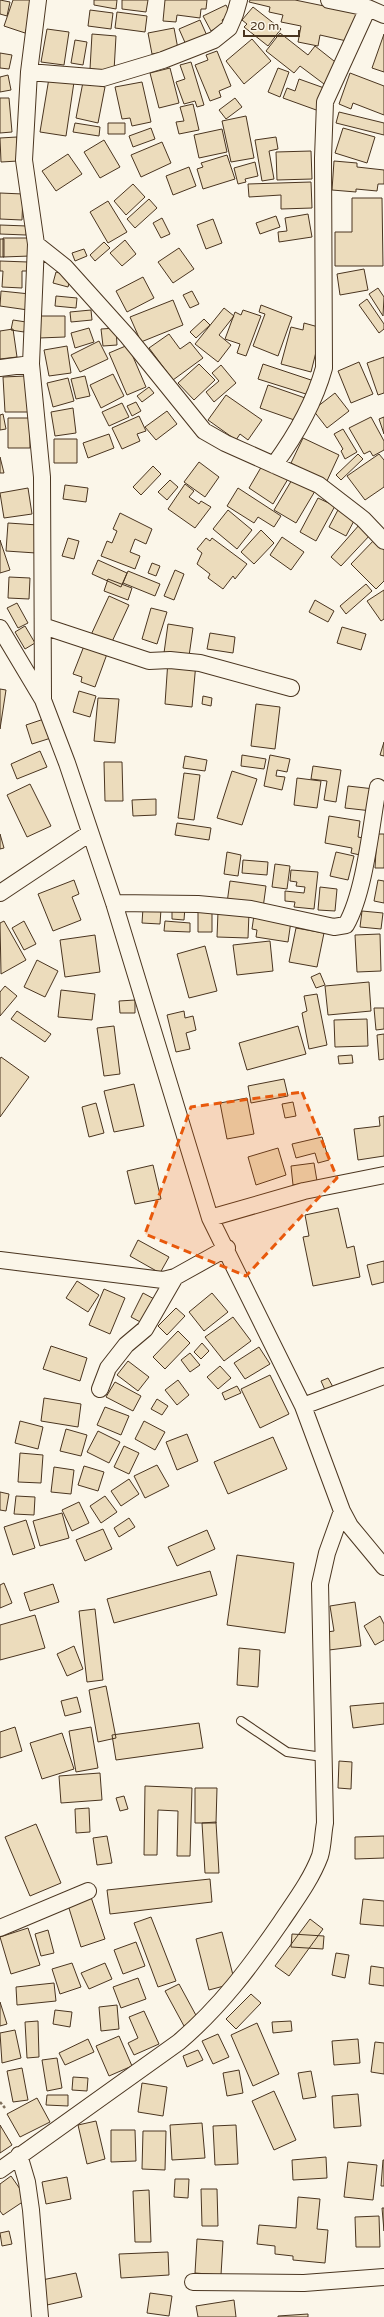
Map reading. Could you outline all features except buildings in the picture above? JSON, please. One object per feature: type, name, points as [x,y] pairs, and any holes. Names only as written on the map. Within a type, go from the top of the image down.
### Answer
[{"type":"street","points":[[38,0],[29,72],[24,160],[36,244],[31,364],[42,477],[44,700]]},
{"type":"street","points":[[29,72],[103,78],[163,60],[214,40],[229,28],[236,14],[239,0]]},
{"type":"street","points":[[329,0],[368,8],[384,15]]},
{"type":"street","points":[[274,466],[292,441],[318,392],[324,368],[323,158],[325,102],[368,8]]},
{"type":"street","points":[[36,244],[70,273],[128,337],[204,431],[326,490],[363,519],[384,541]]},
{"type":"street","points":[[0,368],[31,364]]},
{"type":"street","points":[[43,626],[149,662],[170,660],[200,663],[291,688]]},
{"type":"street","points":[[0,628],[44,700],[114,903],[210,1218],[227,1248],[303,1406],[342,1511],[350,1526],[384,1567]]},
{"type":"street","points":[[114,903],[198,904],[251,909],[334,927],[346,924],[352,915],[362,873],[378,787]]},
{"type":"street","points":[[0,892],[90,833]]},
{"type":"street","points":[[210,1218],[304,1190],[384,1175]]},
{"type":"street","points":[[0,1260],[163,1280],[175,1277],[227,1248]]},
{"type":"street","points":[[100,1389],[108,1368],[126,1345],[145,1330],[175,1277]]},
{"type":"street","points":[[303,1406],[384,1376]]},
{"type":"street","points":[[0,2170],[179,2042],[216,2009],[256,1958],[305,1885],[320,1855],[324,1823],[320,1584],[327,1553],[342,1511]]},
{"type":"street","points":[[0,1928],[88,1892]]},
{"type":"street","points":[[19,2155],[30,2203],[40,2317]]},
{"type":"street","points":[[193,2282],[304,2283],[384,2277]]},
{"type":"lane","points":[[241,1721],[287,1752],[323,1757]]},
{"type":"path","points":[[0,2102],[5,2108]]},
{"type":"highlighted area","points":[[302,1092],[337,1178],[246,1276],[145,1234],[191,1107]]}]
